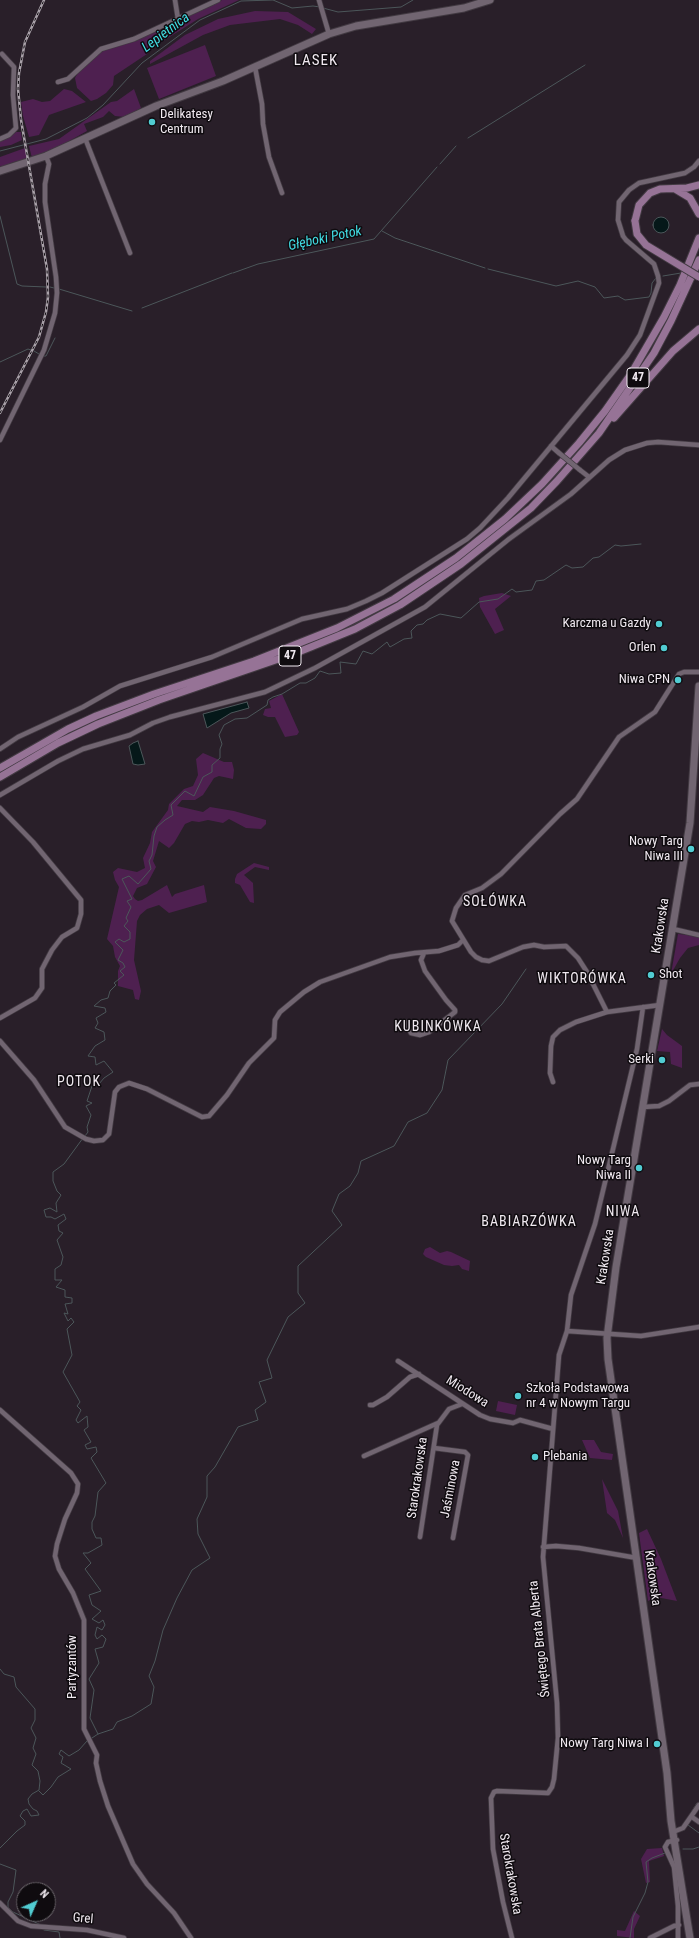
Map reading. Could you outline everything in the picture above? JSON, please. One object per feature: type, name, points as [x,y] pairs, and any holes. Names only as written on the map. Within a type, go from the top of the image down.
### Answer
[{"type":"main road","points":[[0,171],[46,156],[163,103],[255,67],[329,34],[356,26],[464,8],[490,0]]},
{"type":"main road","points":[[699,185],[687,188],[655,190],[645,196],[636,210],[635,221],[637,234],[646,246],[699,277]]},
{"type":"main road","points":[[671,188],[690,198],[699,214]]},
{"type":"main road","name":"47","points":[[0,768],[68,729],[96,716],[154,694],[260,659],[337,628],[394,598],[438,571],[505,519],[559,467],[596,423],[619,391],[656,332],[680,286],[699,238]]},
{"type":"main road","name":"47","points":[[0,777],[58,743],[84,730],[159,700],[320,644],[355,629],[400,605],[461,564],[514,522],[557,481],[599,432],[643,371],[671,321],[699,260]]},
{"type":"main road","points":[[599,432],[620,412],[673,351],[699,329]]},
{"type":"main road","name":"Krakowska","points":[[690,1938],[608,1359],[607,1333],[610,1306],[690,823],[699,686]]},
{"type":"main road","name":"Krakowska","points":[[676,1840],[695,1938]]},
{"type":"street","points":[[175,0],[178,18]]},
{"type":"street","points":[[58,82],[68,79],[101,49],[134,39],[218,0]]},
{"type":"street","points":[[319,0],[329,34]]},
{"type":"street","points":[[0,139],[9,135],[16,128],[13,95],[14,67],[2,54]]},
{"type":"street","points":[[255,67],[262,104],[263,124],[269,158],[282,193]]},
{"type":"street","points":[[85,138],[130,253]]},
{"type":"street","points":[[0,440],[44,350],[55,313],[56,277],[45,202],[45,184],[49,164],[46,156]]},
{"type":"street","points":[[0,749],[18,736],[83,708],[120,686],[212,657],[302,619],[347,609],[382,593],[467,539],[490,519],[633,347],[640,335],[659,283],[657,270],[654,264],[623,236],[618,220],[620,202],[629,190],[639,183],[685,173],[694,168],[699,161]]},
{"type":"street","points":[[0,795],[58,761],[83,750],[130,735],[153,723],[170,717],[265,692],[315,668],[425,607],[509,539],[570,494],[609,460],[636,446],[658,442],[699,445]]},
{"type":"street","points":[[551,446],[589,477]]},
{"type":"street","points":[[606,1012],[587,972],[578,958],[566,946],[544,947],[534,945],[522,947],[489,961],[476,957],[463,940],[452,921],[460,900],[465,894],[482,888],[501,874],[560,814],[577,799],[619,737],[655,712],[679,674],[684,672],[699,672]]},
{"type":"street","points":[[0,808],[33,842],[81,900],[81,914],[77,928],[62,937],[52,950],[42,969],[42,988],[39,993],[35,998],[0,1018]]},
{"type":"street","points":[[673,929],[699,935]]},
{"type":"street","points":[[0,1040],[34,1080],[65,1127],[86,1139],[94,1141],[103,1140],[108,1134],[115,1092],[119,1087],[129,1083],[147,1089],[202,1117],[209,1116],[227,1095],[249,1063],[274,1038],[276,1035],[275,1020],[280,1012],[304,992],[320,982],[390,957],[439,951],[458,945],[463,940]]},
{"type":"street","points":[[405,1022],[411,1033],[420,1035],[429,1032],[455,1012],[425,971],[421,960],[424,953]]},
{"type":"street","points":[[553,1082],[550,1073],[551,1046],[554,1037],[560,1030],[576,1022],[606,1012],[660,1005]]},
{"type":"street","name":"Świętego Brata Alberta","points":[[497,1791],[545,1794],[550,1792],[553,1783],[558,1738],[558,1703],[543,1547],[559,1355],[566,1331],[571,1295],[595,1224],[637,1049],[643,1007]]},
{"type":"street","points":[[643,1107],[659,1106],[669,1101],[690,1085],[699,1084]]},
{"type":"street","points":[[566,1331],[641,1336],[699,1327]]},
{"type":"street","name":"Miodowa","points":[[398,1361],[480,1415],[490,1419],[513,1423],[520,1420],[553,1429]]},
{"type":"street","points":[[370,1405],[373,1405],[387,1397],[410,1377],[418,1374]]},
{"type":"street","name":"Starokrakowska","points":[[420,1537],[437,1425],[449,1409],[462,1404]]},
{"type":"street","name":"Partyzantów","points":[[0,1410],[71,1473],[78,1484],[77,1493],[65,1519],[57,1544],[55,1556],[59,1569],[73,1593],[84,1620],[84,1729],[97,1755],[96,1764],[108,1806],[133,1864],[147,1884],[174,1913],[191,1938]]},
{"type":"street","name":"Starokrakowska","points":[[364,1456],[439,1422]]},
{"type":"street","name":"Jaśminowa","points":[[434,1448],[465,1452],[468,1455],[453,1538]]},
{"type":"street","points":[[543,1547],[556,1546],[579,1548],[637,1558]]},
{"type":"street","name":"Starokrakowska","points":[[497,1791],[494,1792],[491,1798],[492,1838],[497,1875],[512,1938]]},
{"type":"street","points":[[675,1832],[682,1828],[692,1817],[699,1805]]},
{"type":"street","points":[[692,1817],[699,1822]]},
{"type":"street","points":[[676,1840],[666,1843],[665,1847],[674,1867],[679,1925],[678,1938]]},
{"type":"street","name":"Grel","points":[[0,1904],[18,1920],[31,1926],[87,1930],[124,1938]]},
{"type":"street","points":[[650,1938],[679,1925]]},
{"type":"shaded area","points":[[222,0],[239,0],[198,19],[157,45],[147,54],[114,76],[113,85],[106,93],[97,99],[91,101],[77,88],[75,78],[79,71],[101,50],[135,41]]},
{"type":"shaded area","points":[[255,11],[288,12],[316,29],[312,34],[298,25],[280,19],[230,25],[203,35],[150,64],[150,61],[185,35],[218,19]]},
{"type":"shaded area","points":[[205,45],[216,76],[159,99],[147,68]]},
{"type":"shaded area","points":[[64,89],[72,91],[86,102],[49,115],[39,135],[29,137],[21,102],[33,99],[42,102],[50,101]]},
{"type":"shaded area","points":[[134,89],[141,108],[125,117],[115,116],[109,111],[103,117],[84,124],[87,131],[53,150],[32,158],[29,146],[59,139],[111,102],[117,101]]},
{"type":"shaded area","points":[[16,132],[21,132],[22,140],[11,145],[0,147],[0,141]]},
{"type":"shaded area","points":[[25,148],[27,159],[14,162],[0,168],[0,157]]},
{"type":"shaded area","points":[[658,217],[664,217],[669,222],[667,231],[664,233],[658,233],[653,228],[653,222]]},
{"type":"shaded area","points":[[502,593],[511,596],[495,609],[504,630],[495,634],[480,607],[479,598]]},
{"type":"shaded area","points":[[282,694],[299,732],[297,735],[285,737],[275,717],[263,715],[265,709],[271,708],[269,701]]},
{"type":"shaded area","points":[[247,702],[249,708],[231,713],[207,728],[203,714]]},
{"type":"shaded area","points":[[138,741],[145,764],[133,764],[129,746]]},
{"type":"shaded area","points":[[203,753],[224,762],[232,762],[234,770],[233,779],[219,776],[214,778],[203,795],[195,800],[182,800],[177,806],[203,812],[210,807],[234,811],[266,820],[266,824],[261,829],[246,828],[229,819],[223,823],[208,820],[199,822],[192,821],[185,824],[174,843],[169,848],[159,841],[153,861],[156,867],[147,884],[137,888],[133,896],[135,899],[138,901],[142,900],[167,885],[172,897],[175,894],[204,885],[207,902],[169,913],[159,905],[147,909],[140,915],[137,921],[134,960],[141,991],[139,1000],[135,999],[133,990],[118,986],[118,971],[120,966],[115,957],[113,946],[107,939],[119,887],[113,872],[118,868],[137,872],[145,868],[143,858],[150,843],[152,832],[168,810],[169,804],[184,789],[193,786],[198,775],[196,759]]},
{"type":"shaded area","points":[[254,863],[269,867],[269,870],[255,867],[244,875],[253,883],[254,903],[250,902],[240,885],[235,883],[235,879],[237,874]]},
{"type":"shaded area","points":[[678,934],[699,936],[699,945],[688,948],[680,958],[671,974]]},
{"type":"shaded area","points":[[662,1029],[667,1035],[682,1046],[682,1068],[671,1064],[670,1052],[657,1051]]},
{"type":"shaded area","points":[[430,1247],[440,1253],[447,1251],[451,1252],[470,1261],[469,1271],[462,1269],[459,1265],[444,1265],[426,1257],[423,1254],[425,1249]]},
{"type":"shaded area","points":[[498,1401],[517,1405],[515,1415],[496,1411]]},
{"type":"shaded area","points":[[582,1440],[594,1440],[601,1452],[613,1454],[612,1460],[590,1458]]},
{"type":"shaded area","points":[[602,1479],[618,1511],[623,1538],[615,1520],[607,1513]]},
{"type":"shaded area","points":[[647,1529],[661,1559],[677,1601],[656,1597],[648,1601],[639,1533]]},
{"type":"shaded area","points":[[662,1848],[664,1856],[649,1861],[650,1882],[646,1883],[641,1859],[647,1849]]},
{"type":"shaded area","points":[[634,1911],[640,1916],[634,1929],[634,1938],[617,1936],[617,1930],[625,1931]]},
{"type":"waterway","name":"Lepietnica","points":[[0,151],[46,139],[87,118],[103,105],[142,63],[200,20],[241,1],[273,0],[292,8],[313,6],[320,7]]},
{"type":"waterway","name":"Lepietnica","points":[[323,8],[338,12],[401,7],[413,0]]},
{"type":"waterway","points":[[468,138],[585,65]]},
{"type":"waterway","points":[[440,164],[456,146]]},
{"type":"waterway","name":"Głęboki Potok","points":[[233,273],[258,264],[374,239],[437,167]]},
{"type":"waterway","name":"Głęboki Potok","points":[[0,216],[17,284],[22,286],[46,287]]},
{"type":"waterway","name":"Głęboki Potok","points":[[382,231],[395,238],[485,268]]},
{"type":"waterway","name":"Głęboki Potok","points":[[488,269],[556,286],[578,281],[595,287],[604,298],[618,296],[625,300],[649,297],[652,283],[656,278]]},
{"type":"waterway","name":"Głęboki Potok","points":[[142,308],[232,273]]},
{"type":"waterway","name":"Głęboki Potok","points":[[663,276],[681,273]]},
{"type":"waterway","name":"Głęboki Potok","points":[[50,287],[54,288]]},
{"type":"waterway","name":"Głęboki Potok","points":[[59,289],[132,311]]},
{"type":"waterway","points":[[44,356],[46,356],[55,338]]},
{"type":"waterway","points":[[0,362],[28,349],[31,350]]},
{"type":"waterway","points":[[34,351],[39,354]]},
{"type":"waterway","points":[[85,1136],[88,1132],[87,1127],[91,1115],[86,1106],[92,1103],[87,1101],[92,1086],[99,1084],[104,1078],[113,1072],[104,1061],[96,1065],[95,1057],[88,1056],[95,1046],[105,1040],[104,1032],[95,1028],[98,1023],[96,1018],[106,1012],[105,1008],[94,1006],[101,1000],[108,998],[110,991],[116,985],[114,983],[124,975],[120,971],[125,967],[123,963],[118,960],[123,950],[115,942],[119,939],[124,942],[130,939],[130,932],[124,926],[128,921],[126,918],[131,907],[127,901],[132,899],[122,879],[129,876],[138,884],[151,869],[149,861],[152,855],[154,836],[157,827],[173,815],[171,805],[185,791],[194,796],[203,777],[212,772],[212,765],[220,758],[220,749],[222,744],[219,735],[224,725],[235,719],[247,718],[267,705],[268,700],[282,694],[300,683],[306,683],[315,678],[320,671],[329,674],[341,673],[340,662],[356,664],[363,651],[372,654],[387,642],[390,647],[404,639],[412,638],[411,631],[417,625],[423,624],[427,620],[440,614],[461,618],[479,602],[498,599],[512,589],[516,592],[532,590],[536,581],[544,580],[566,565],[572,568],[583,567],[593,558],[599,557],[615,545],[621,546],[641,544]]},
{"type":"waterway","points":[[92,1738],[98,1734],[113,1729],[117,1722],[132,1716],[151,1704],[154,1687],[149,1676],[155,1661],[163,1630],[177,1598],[192,1570],[210,1558],[198,1534],[197,1519],[207,1497],[207,1476],[215,1467],[238,1427],[258,1420],[255,1410],[266,1402],[259,1382],[272,1378],[267,1360],[288,1317],[305,1303],[298,1293],[298,1266],[342,1225],[332,1211],[339,1194],[350,1186],[358,1173],[361,1161],[394,1146],[408,1122],[427,1113],[442,1090],[448,1060],[502,1004],[526,969]]},
{"type":"waterway","points":[[83,1138],[64,1164],[53,1172],[53,1181],[57,1191],[61,1195],[56,1203],[57,1212],[50,1208],[44,1210],[46,1217],[55,1219],[64,1214],[66,1219],[58,1225],[59,1231],[63,1233],[57,1240],[63,1257],[61,1265],[55,1269],[55,1280],[62,1280],[56,1287],[65,1290],[65,1297],[72,1298],[72,1303],[65,1304],[68,1314],[64,1313],[68,1321],[71,1318],[74,1322],[67,1329],[72,1355],[63,1372],[80,1402],[77,1406],[81,1410],[76,1420],[78,1423],[87,1416],[88,1427],[84,1430],[91,1442],[85,1445],[87,1449],[96,1447],[97,1452],[91,1458],[106,1483],[98,1492],[95,1516],[92,1522],[92,1529],[96,1538],[101,1538],[102,1545],[88,1553],[83,1553],[91,1563],[85,1569],[101,1591],[89,1595],[92,1605],[101,1611],[92,1619],[99,1623],[103,1620],[105,1625],[102,1630],[97,1627],[95,1635],[97,1639],[102,1635],[106,1639],[103,1647],[95,1649],[99,1663],[89,1679],[94,1690],[90,1718],[98,1734]]},
{"type":"waterway","points":[[0,1669],[4,1674],[14,1677],[16,1687],[35,1709],[35,1720],[31,1728],[36,1738],[33,1748],[36,1754],[32,1765],[38,1771],[40,1781],[39,1790],[32,1794],[28,1799],[29,1804],[37,1811],[39,1815],[31,1816],[27,1809],[23,1811],[20,1816],[25,1821],[25,1825],[0,1848]]},
{"type":"waterway","points":[[39,1791],[43,1795],[58,1777],[71,1769],[61,1763],[63,1757],[59,1754],[61,1750],[69,1756],[79,1750],[87,1741]]},
{"type":"waterway","points":[[692,1811],[697,1803]]},
{"type":"waterway","points":[[688,1825],[699,1833]]},
{"type":"waterway","points":[[683,1849],[693,1849],[699,1847]]},
{"type":"waterway","points":[[630,1938],[633,1917],[645,1893],[648,1882],[646,1862],[665,1853]]},
{"type":"waterway","points":[[0,1864],[16,1870],[13,1892],[8,1902],[8,1907],[13,1912],[41,1925]]},
{"type":"waterway","points":[[44,1930],[59,1932],[60,1938]]},
{"type":"railway","points":[[0,413],[39,337],[46,312],[48,297],[47,269],[21,120],[18,89],[19,73],[25,42],[44,0]]},
{"type":"place","name":"Delikatesy Centrum","points":[[152,122]]},
{"type":"place","name":"Karczma u Gazdy","points":[[659,624]]},
{"type":"place","name":"Orlen","points":[[664,648]]},
{"type":"place","name":"Niwa CPN","points":[[678,680]]},
{"type":"place","name":"Nowy Targ Niwa III","points":[[691,849]]},
{"type":"place","name":"Shot","points":[[651,975]]},
{"type":"place","name":"Serki","points":[[662,1060]]},
{"type":"place","name":"Nowy Targ Niwa II","points":[[639,1168]]},
{"type":"place","name":"Szkoła Podstawowa nr 4 w Nowym Targu","points":[[518,1396]]},
{"type":"place","name":"Plebania","points":[[535,1457]]},
{"type":"place","name":"Nowy Targ Niwa I","points":[[657,1744]]},
{"type":"district","name":"LASEK","points":[[316,61]]},
{"type":"district","name":"SOŁÓWKA","points":[[495,902]]},
{"type":"district","name":"WIKTORÓWKA","points":[[582,979]]},
{"type":"district","name":"KUBINKÓWKA","points":[[438,1027]]},
{"type":"district","name":"POTOK","points":[[79,1082]]},
{"type":"district","name":"NIWA","points":[[623,1212]]},
{"type":"district","name":"BABIARZÓWKA","points":[[529,1222]]}]
